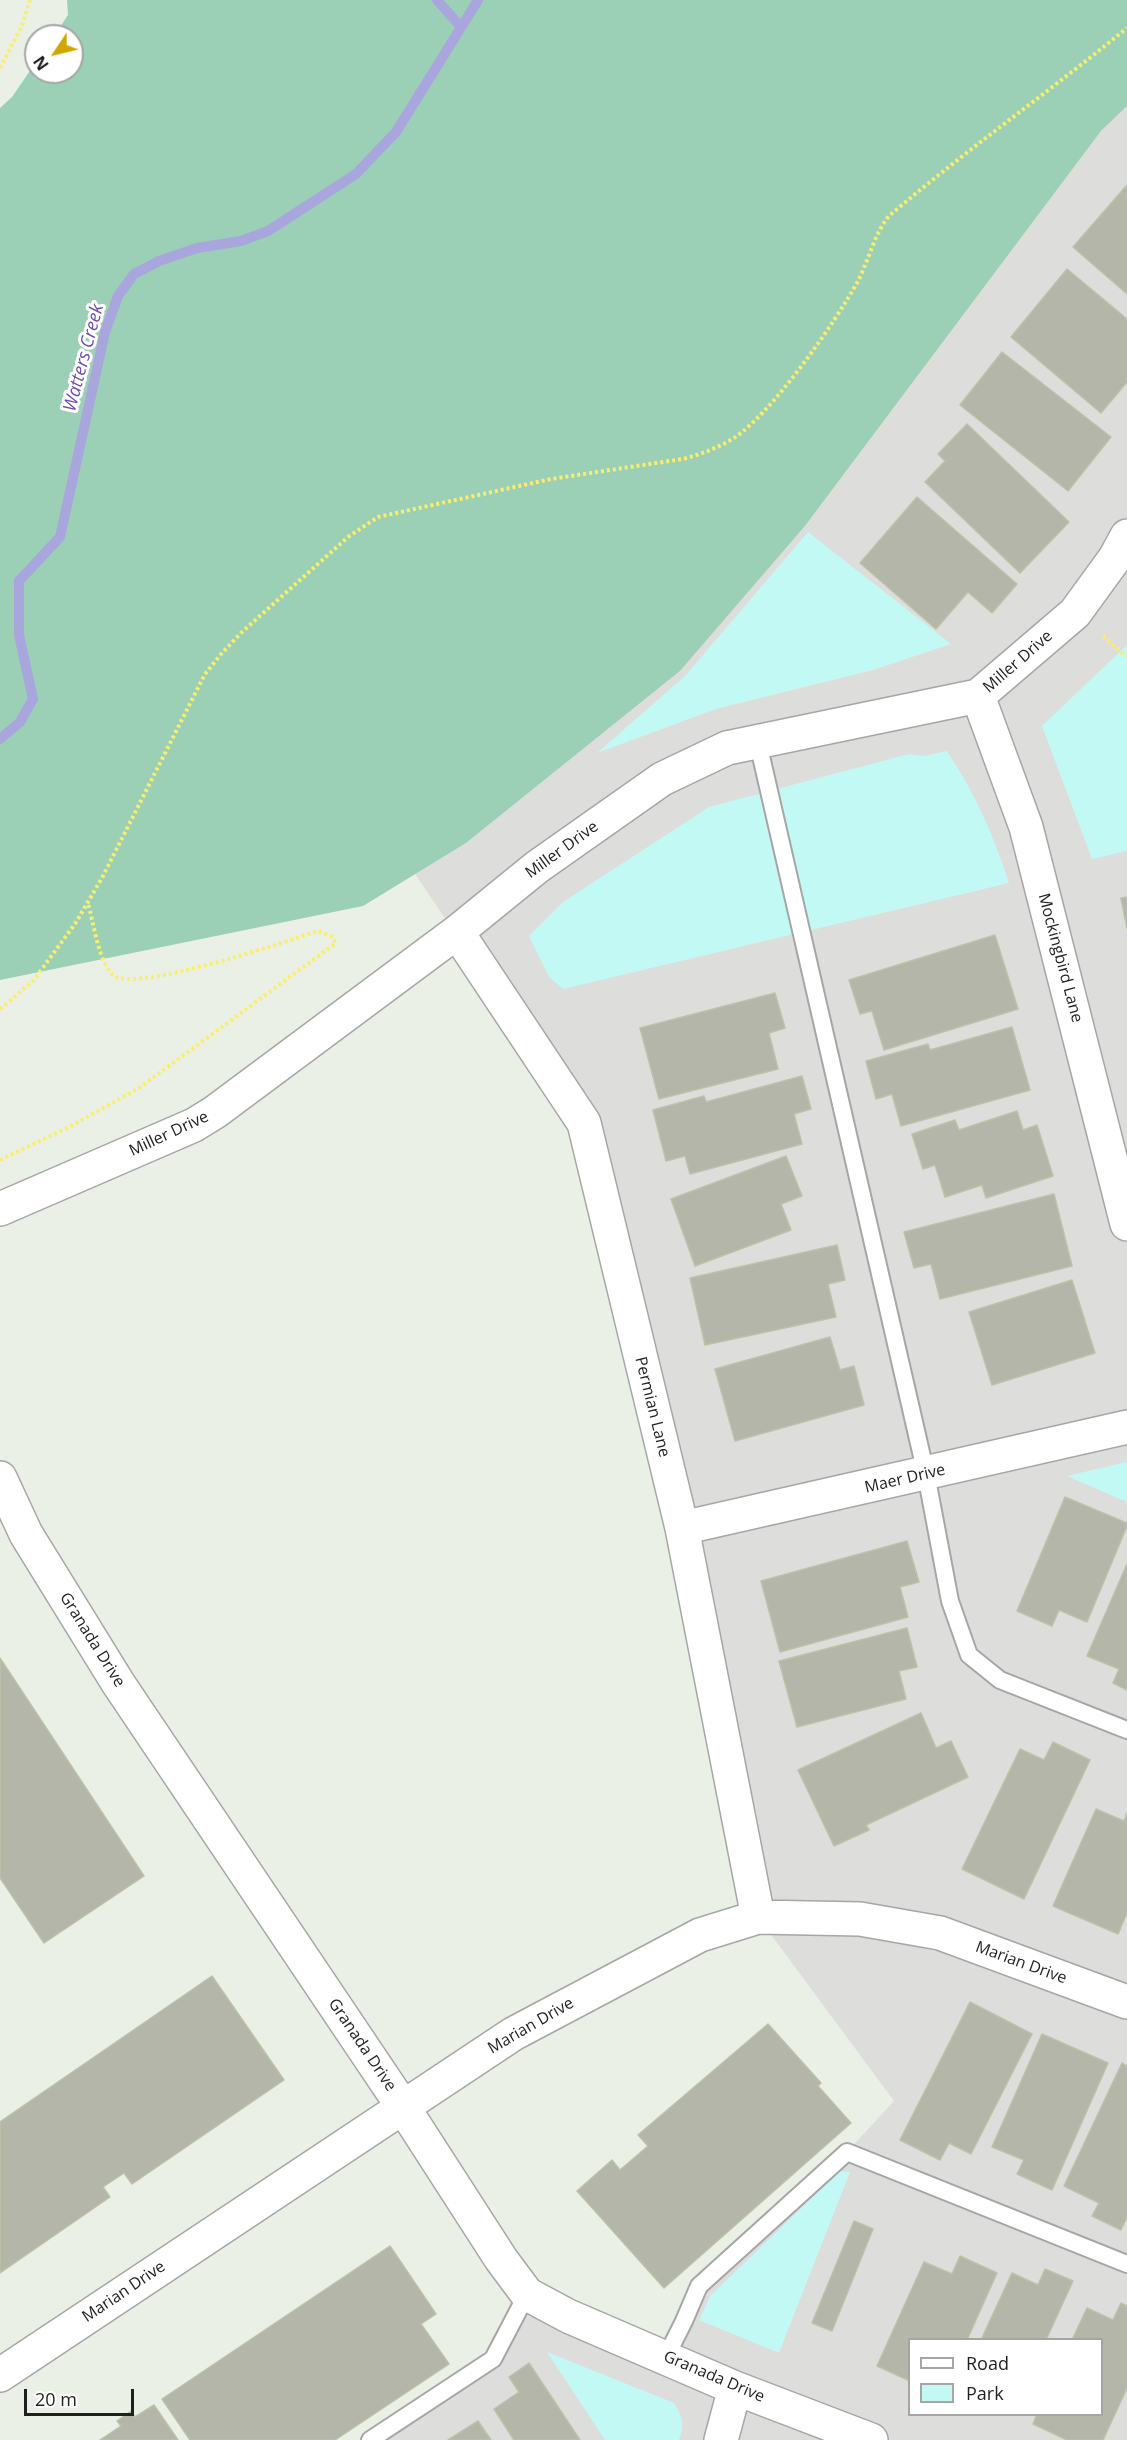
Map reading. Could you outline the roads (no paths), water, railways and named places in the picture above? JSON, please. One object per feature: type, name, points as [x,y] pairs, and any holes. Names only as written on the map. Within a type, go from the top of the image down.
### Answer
[{"type":"street","name":"Miller Drive","points":[[0,1209],[195,1125],[458,932],[537,867],[662,779],[728,748],[978,696],[1075,613],[1123,553]]},
{"type":"street","name":"Mockingbird Lane","points":[[978,696],[1026,827],[1127,1224]]},
{"type":"street","name":"Permian Lane","points":[[458,932],[584,1123],[682,1528],[758,1917]]},
{"type":"street","name":"Maer Drive","points":[[682,1528],[1127,1427]]},
{"type":"street","name":"Granada Drive","points":[[0,1478],[26,1534],[118,1683],[403,2107],[501,2259],[527,2294],[568,2316],[735,2388],[871,2440]]},
{"type":"street","name":"Marian Drive","points":[[0,2375],[523,2029],[700,1935],[758,1917],[860,1918],[940,1933],[1127,2002]]},
{"type":"street","points":[[721,2440],[735,2388]]},
{"type":"lane","points":[[758,743],[926,1474],[950,1601],[969,1655],[1000,1680],[1127,1730]]},
{"type":"lane","points":[[666,2357],[699,2286],[847,2152],[1127,2264]]},
{"type":"lane","points":[[370,2440],[493,2359],[527,2294]]},
{"type":"waterway","points":[[437,0],[461,27]]},
{"type":"waterway","name":"Watters Creek","points":[[0,739],[20,722],[33,699],[19,635],[19,581],[60,537],[105,332],[118,296],[134,274],[159,261],[197,248],[241,241],[268,231],[356,174],[396,132],[478,0]]}]
